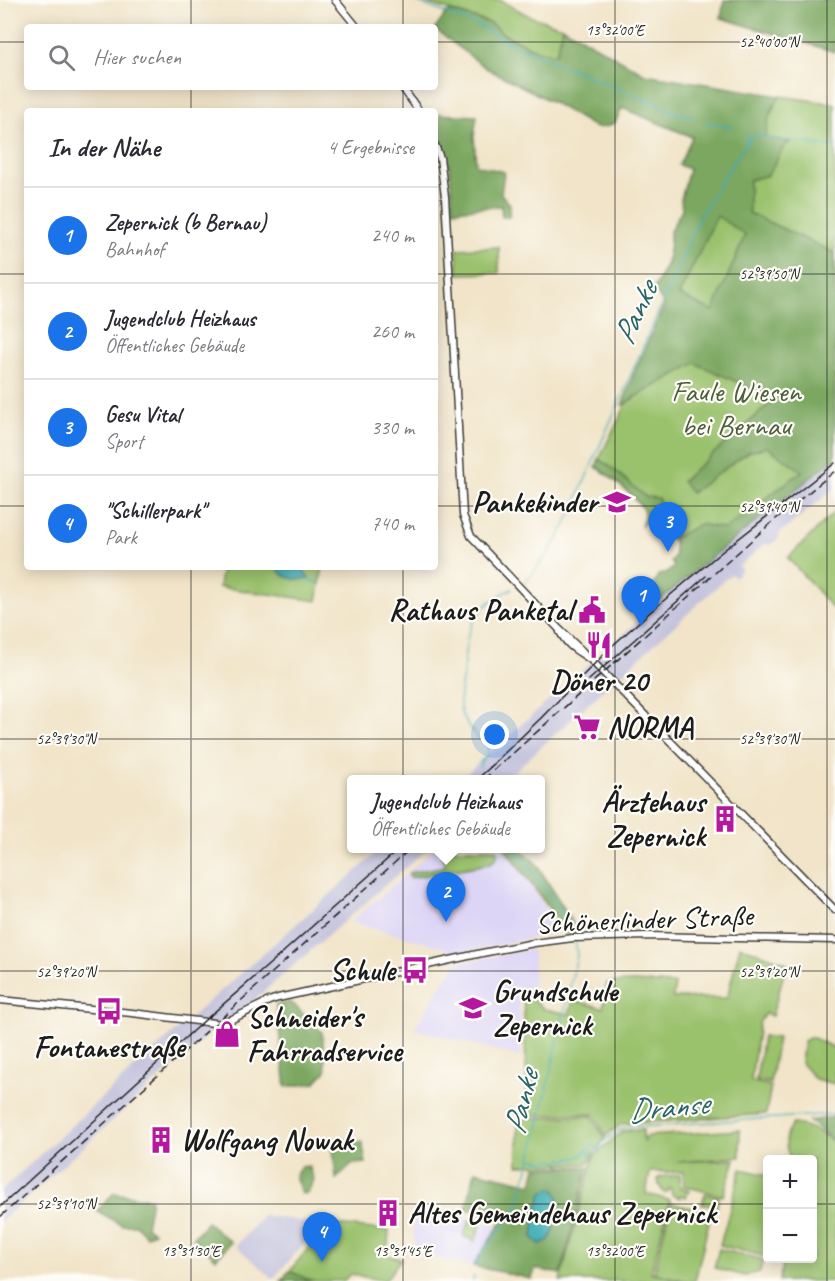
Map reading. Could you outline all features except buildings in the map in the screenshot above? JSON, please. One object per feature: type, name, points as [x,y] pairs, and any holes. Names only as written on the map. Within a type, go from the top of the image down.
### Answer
[{"type":"street","points":[[335,0],[355,24]]},
{"type":"street","points":[[404,90],[417,108]]},
{"type":"street","points":[[438,153],[446,197],[463,515],[471,536],[559,629],[835,910]]},
{"type":"street","name":"Schönerlinder Straße","points":[[0,1000],[222,1024],[278,998],[482,952],[534,943],[575,938],[648,936],[835,940]]},
{"type":"shaded area","points":[[835,458],[835,488],[779,534],[779,538],[769,546],[766,543],[739,566],[742,569],[735,577],[731,574],[510,775],[465,775],[703,563]]},
{"type":"shaded area","points":[[376,853],[422,853],[238,1014],[223,1021],[0,1222],[0,1192],[123,1078]]},
{"type":"shaded area","points":[[430,853],[506,853],[562,932],[448,955],[446,948],[350,922]]},
{"type":"shaded area","name":"Grundschule Zepernick","points":[[532,949],[533,986],[519,988],[521,1057],[414,1029],[456,963]]},
{"type":"shaded area","points":[[435,1207],[498,1227],[473,1266],[415,1253],[412,1209]]},
{"type":"shaded area","points":[[263,1215],[321,1224],[273,1279],[236,1246]]},
{"type":"green space","points":[[417,0],[500,0],[529,16],[563,27],[556,55],[537,50],[505,35],[490,23]]},
{"type":"green space","points":[[724,0],[835,0],[835,52],[721,18]]},
{"type":"green space","points":[[450,11],[490,23],[505,35],[537,50],[556,54],[563,27],[645,74],[780,96],[770,113],[765,137],[790,142],[784,147],[768,175],[749,180],[749,213],[835,253],[835,458],[661,599],[648,599],[658,575],[667,573],[674,567],[671,561],[675,555],[674,540],[659,525],[651,526],[646,520],[641,527],[644,518],[642,508],[623,488],[596,467],[599,459],[646,497],[658,498],[676,537],[700,524],[725,529],[802,471],[767,447],[748,452],[691,493],[682,481],[775,399],[695,363],[622,405],[664,305],[654,289],[667,263],[670,231],[682,209],[681,199],[689,169],[679,165],[692,137],[622,108],[615,123],[596,128],[554,103],[486,68],[438,31],[438,25]],"holes":[[[717,216],[745,235],[713,311],[679,295]]]},
{"type":"green space","name":"Faule Wiesen bei Bernau","points":[[780,96],[835,104],[835,457],[698,566],[598,461],[651,354],[716,212]]},
{"type":"green space","points":[[438,114],[477,116],[474,136],[476,165],[504,172],[501,194],[510,204],[509,217],[502,217],[501,206],[453,210],[451,179],[438,132]]},
{"type":"green space","points":[[499,247],[499,273],[458,274],[457,249]]},
{"type":"green space","points":[[835,512],[835,611],[788,558]]},
{"type":"green space","points":[[222,570],[322,570],[317,601],[219,587]]},
{"type":"green space","points":[[442,853],[497,853],[495,860],[488,864],[410,878],[409,873],[446,866]]},
{"type":"green space","points":[[508,853],[525,853],[536,863],[580,934],[565,934],[563,927]]},
{"type":"green space","points":[[740,946],[787,963],[772,1016],[765,1013],[759,1023],[751,1081],[771,1086],[766,1114],[621,1124],[606,1136],[594,1114],[528,1115],[523,990],[544,1009],[569,1014],[573,1000],[603,1008],[607,983],[675,984],[673,998],[727,998]]},
{"type":"green space","points":[[291,1002],[322,1032],[326,1071],[315,1083],[286,1087],[276,1005]]},
{"type":"green space","points":[[763,1036],[778,1038],[770,1083],[756,1080]]},
{"type":"green space","points":[[811,1037],[835,1048],[835,1084],[815,1079],[801,1063],[804,1041]]},
{"type":"green space","points":[[592,1116],[605,1138],[587,1164],[518,1165],[518,1123],[527,1118]]},
{"type":"green space","points":[[835,1117],[835,1142],[809,1121]]},
{"type":"green space","points":[[793,1124],[810,1128],[835,1143],[835,1281],[779,1281],[783,1263],[817,1263],[817,1155],[789,1155],[786,1146]]},
{"type":"green space","points":[[643,1130],[643,1141],[648,1136],[740,1130],[740,1157],[676,1162],[735,1160],[723,1196],[684,1186],[683,1172],[650,1172],[646,1194],[670,1200],[651,1273],[683,1281],[560,1281],[593,1158],[623,1131]]},
{"type":"green space","points":[[332,1139],[362,1142],[366,1163],[353,1164],[336,1179]]},
{"type":"green space","points":[[309,1166],[314,1180],[307,1194],[302,1194],[295,1176],[301,1167]]},
{"type":"green space","points":[[536,1167],[588,1167],[561,1274],[535,1269],[532,1279],[473,1266],[505,1217],[466,1209],[475,1171],[532,1184]],"holes":[[[542,1193],[559,1199],[553,1233],[533,1238],[536,1213]]]},
{"type":"green space","points":[[741,1169],[763,1174],[763,1256],[720,1245]]},
{"type":"green space","points":[[680,1176],[680,1187],[689,1191],[686,1197],[681,1195],[680,1198],[672,1195],[671,1189],[664,1193],[659,1185],[660,1177]]},
{"type":"green space","points":[[114,1193],[151,1199],[146,1227],[154,1232],[146,1236],[136,1225],[122,1225],[97,1211]]},
{"type":"green space","points":[[705,1194],[719,1197],[717,1207],[702,1204]]},
{"type":"green space","points":[[671,1203],[711,1213],[695,1281],[654,1273]]},
{"type":"green space","points":[[470,1220],[481,1225],[475,1241],[463,1236]]},
{"type":"green space","points":[[207,1222],[231,1242],[216,1259],[193,1238]]},
{"type":"green space","points":[[329,1224],[389,1231],[387,1255],[401,1259],[385,1281],[351,1274],[343,1281],[281,1281]]},
{"type":"green space","points":[[719,1249],[763,1260],[760,1272],[745,1276],[714,1268]]},
{"type":"green space","points":[[289,1271],[312,1281],[281,1281]]},
{"type":"water","points":[[304,570],[309,579],[289,578],[279,571]]},
{"type":"water","points":[[551,1188],[556,1191],[559,1199],[553,1233],[549,1240],[540,1244],[533,1238],[536,1213],[542,1193]]},
{"type":"waterway","points":[[411,0],[483,27],[507,42],[674,112],[693,117]]},
{"type":"waterway","points":[[706,122],[732,127]]},
{"type":"waterway","name":"Panke","points":[[746,133],[746,144]]},
{"type":"waterway","name":"Panke","points":[[524,583],[546,556],[565,526],[701,214],[739,153],[752,137],[757,136],[835,147]]},
{"type":"waterway","points":[[309,579],[318,583]]},
{"type":"waterway","name":"Panke","points":[[480,767],[480,762],[487,755],[488,748],[466,722],[460,707],[466,646],[470,629],[477,616],[493,600],[512,589]]},
{"type":"waterway","name":"Panke","points":[[517,853],[529,866],[574,934]]},
{"type":"waterway","name":"Panke","points":[[476,1266],[484,1250],[516,1211],[531,1158],[577,956],[575,939]]},
{"type":"waterway","name":"Dranse","points":[[531,1158],[546,1162],[550,1159],[559,1162],[562,1159],[568,1160],[569,1157],[574,1159],[583,1155],[588,1149],[589,1156],[591,1147],[594,1145],[598,1150],[600,1149],[602,1143],[622,1128],[835,1114]]},
{"type":"waterway","name":"Panke","points":[[473,1281],[474,1276]]},
{"type":"tram line","points":[[490,767],[612,646],[649,613],[719,554],[835,463]]},
{"type":"tram line","points":[[589,680],[706,576]]},
{"type":"tram line","points":[[482,775],[495,763]]},
{"type":"tram line","points":[[0,1207],[197,1027],[394,853]]},
{"type":"railway","points":[[489,775],[771,523],[835,471]]},
{"type":"railway","points":[[0,1217],[405,853]]},
{"type":"place","name":"Pankekinder","points":[[617,502]]},
{"type":"place","name":"Gesu Vital","points":[[668,552]]},
{"type":"place","name":"Rathaus Panketal","points":[[592,610]]},
{"type":"place","name":"Zepernick (b Bernau)","points":[[641,626]]},
{"type":"place","name":"Döner 20","points":[[599,645]]},
{"type":"place","name":"NORMA","points":[[587,727]]},
{"type":"place","name":"Ärztehaus Zepernick","points":[[725,819]]},
{"type":"place","name":"Jugendclub Heizhaus","points":[[446,922]]},
{"type":"place","name":"Schule","points":[[415,970]]},
{"type":"place","name":"Grundschule Zepernick","points":[[473,1008]]},
{"type":"place","name":"Fontanestraße","points":[[109,1011]]},
{"type":"place","name":"Schneider's Fahrradservice","points":[[227,1034]]},
{"type":"place","name":"Wolfgang Nowak","points":[[161,1140]]},
{"type":"place","name":"Altes Gemeindehaus Zepernick","points":[[388,1213]]},
{"type":"place","name":"\"Schillerpark\"","points":[[322,1262]]}]
